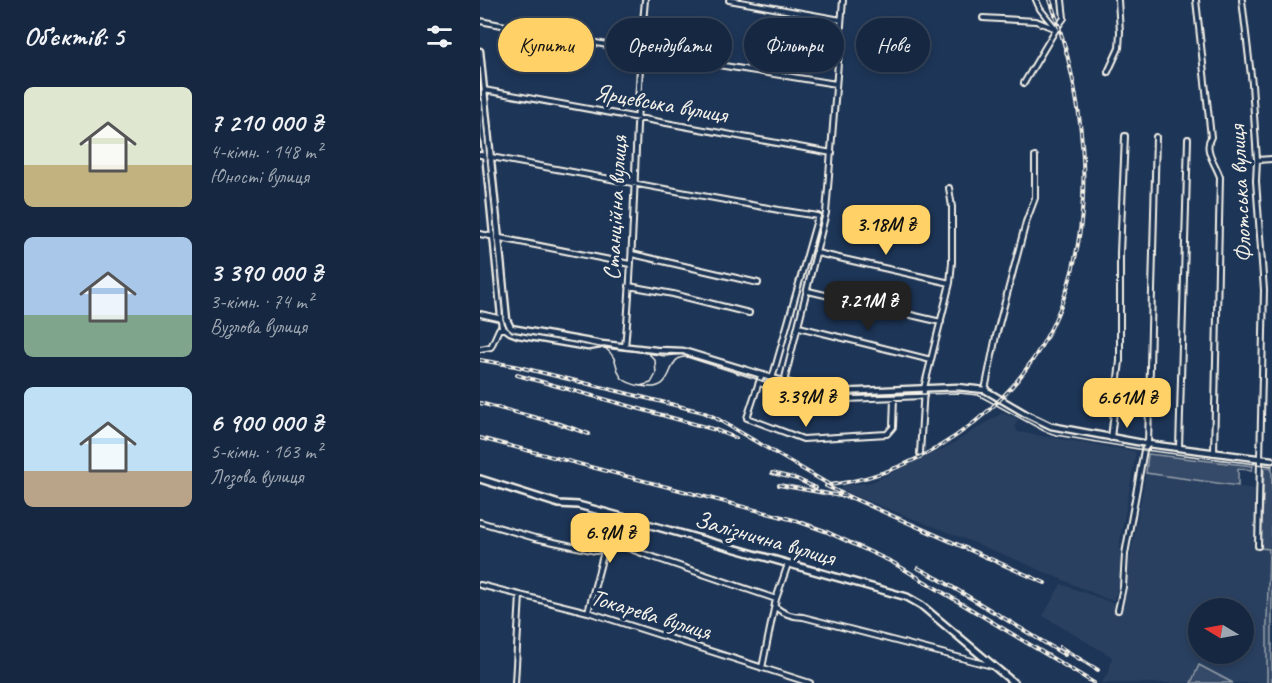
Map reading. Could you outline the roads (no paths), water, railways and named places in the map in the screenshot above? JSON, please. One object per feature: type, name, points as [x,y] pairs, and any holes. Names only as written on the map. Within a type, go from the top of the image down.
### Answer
[{"type":"main road","name":"Залізнична вулиця","points":[[480,479],[559,504],[578,505],[608,513],[907,597],[921,605],[1014,683]]},
{"type":"street","name":"Станційна вулиця","points":[[643,18],[645,0]]},
{"type":"street","points":[[729,0],[830,18]]},
{"type":"street","points":[[841,18],[843,0]]},
{"type":"street","points":[[1036,0],[1040,9],[1056,29]]},
{"type":"street","points":[[1024,83],[1064,18],[1062,0]]},
{"type":"street","points":[[1108,72],[1119,48],[1118,0]]},
{"type":"street","points":[[1196,0],[1211,136],[1208,140],[1210,157],[1220,177],[1214,453]]},
{"type":"street","name":"Флотська вулиця","points":[[1242,0],[1252,84],[1264,290],[1258,546]]},
{"type":"street","points":[[983,18],[1036,21],[1056,29]]},
{"type":"street","points":[[480,21],[606,45]]},
{"type":"street","points":[[480,51],[484,90],[485,156]]},
{"type":"street","points":[[732,67],[836,84]]},
{"type":"street","name":"Станційна вулиця","points":[[625,347],[636,183],[639,72]]},
{"type":"street","points":[[784,383],[826,213],[837,72]]},
{"type":"street","name":"Ярцевська вулиця","points":[[484,90],[832,153]]},
{"type":"street","points":[[480,102],[504,319],[503,327],[499,329],[491,347],[480,349]]},
{"type":"street","points":[[1111,438],[1120,361],[1120,253],[1125,136]]},
{"type":"street","points":[[1118,610],[1123,587],[1125,554],[1144,447],[1148,444],[1156,137]]},
{"type":"street","points":[[1179,448],[1188,139]]},
{"type":"street","points":[[485,156],[818,216],[772,379]]},
{"type":"street","points":[[985,390],[996,336],[1026,222],[1035,198],[1035,157]]},
{"type":"street","points":[[1257,160],[1272,159]]},
{"type":"street","points":[[920,453],[924,388],[950,283],[952,207],[949,188]]},
{"type":"street","points":[[480,234],[630,264]]},
{"type":"street","points":[[817,253],[950,283]]},
{"type":"street","points":[[632,254],[758,283]]},
{"type":"street","points":[[629,286],[673,294],[749,313]]},
{"type":"street","points":[[807,291],[941,322]]},
{"type":"street","points":[[480,314],[504,319],[511,328]]},
{"type":"street","points":[[503,327],[602,344],[692,353],[815,391],[957,387],[985,390],[1043,423],[1148,444],[1272,460]]},
{"type":"street","points":[[503,327],[518,335],[588,347],[602,344]]},
{"type":"street","points":[[799,327],[931,360]]},
{"type":"street","points":[[761,376],[747,418],[803,439],[887,434],[892,427],[894,398]]},
{"type":"street","points":[[759,383],[820,400],[924,396]]},
{"type":"street","points":[[588,612],[607,540],[608,513]]},
{"type":"street","points":[[480,522],[535,538],[596,551],[604,546]]},
{"type":"street","points":[[607,540],[776,599]]},
{"type":"street","points":[[762,668],[776,599],[788,563]]},
{"type":"street","name":"Токарева вулиця","points":[[480,585],[588,612],[810,683]]},
{"type":"street","points":[[515,683],[520,595]]},
{"type":"street","points":[[775,607],[791,616],[803,616],[996,667]]},
{"type":"tram line","points":[[480,68],[482,91]]},
{"type":"tram line","points":[[480,84],[503,319],[506,327],[512,332],[605,348],[615,359],[624,380],[641,386],[661,385],[675,362],[687,357],[791,390],[825,397],[959,393],[978,395],[1044,431],[1056,435],[1144,450],[1272,466]]},
{"type":"tram line","points":[[604,346],[665,356],[684,354]]},
{"type":"tram line","points":[[640,386],[651,383],[656,374],[655,360],[648,353]]},
{"type":"railway","points":[[480,360],[515,366],[703,412],[830,485],[886,471],[939,447],[971,425],[1015,383],[1047,336],[1068,284],[1080,229],[1083,171],[1079,113],[1067,56],[1050,0]]},
{"type":"railway","points":[[517,375],[716,430],[736,438]]},
{"type":"railway","points":[[480,403],[589,434]]},
{"type":"railway","points":[[480,438],[794,520],[825,531],[892,562],[1094,683]]},
{"type":"railway","points":[[772,473],[797,479],[816,488]]},
{"type":"railway","points":[[779,485],[852,498],[1045,583]]},
{"type":"railway","points":[[826,486],[852,498]]},
{"type":"railway","points":[[918,568],[1065,655]]},
{"type":"railway","points":[[1060,647],[1098,670]]}]
